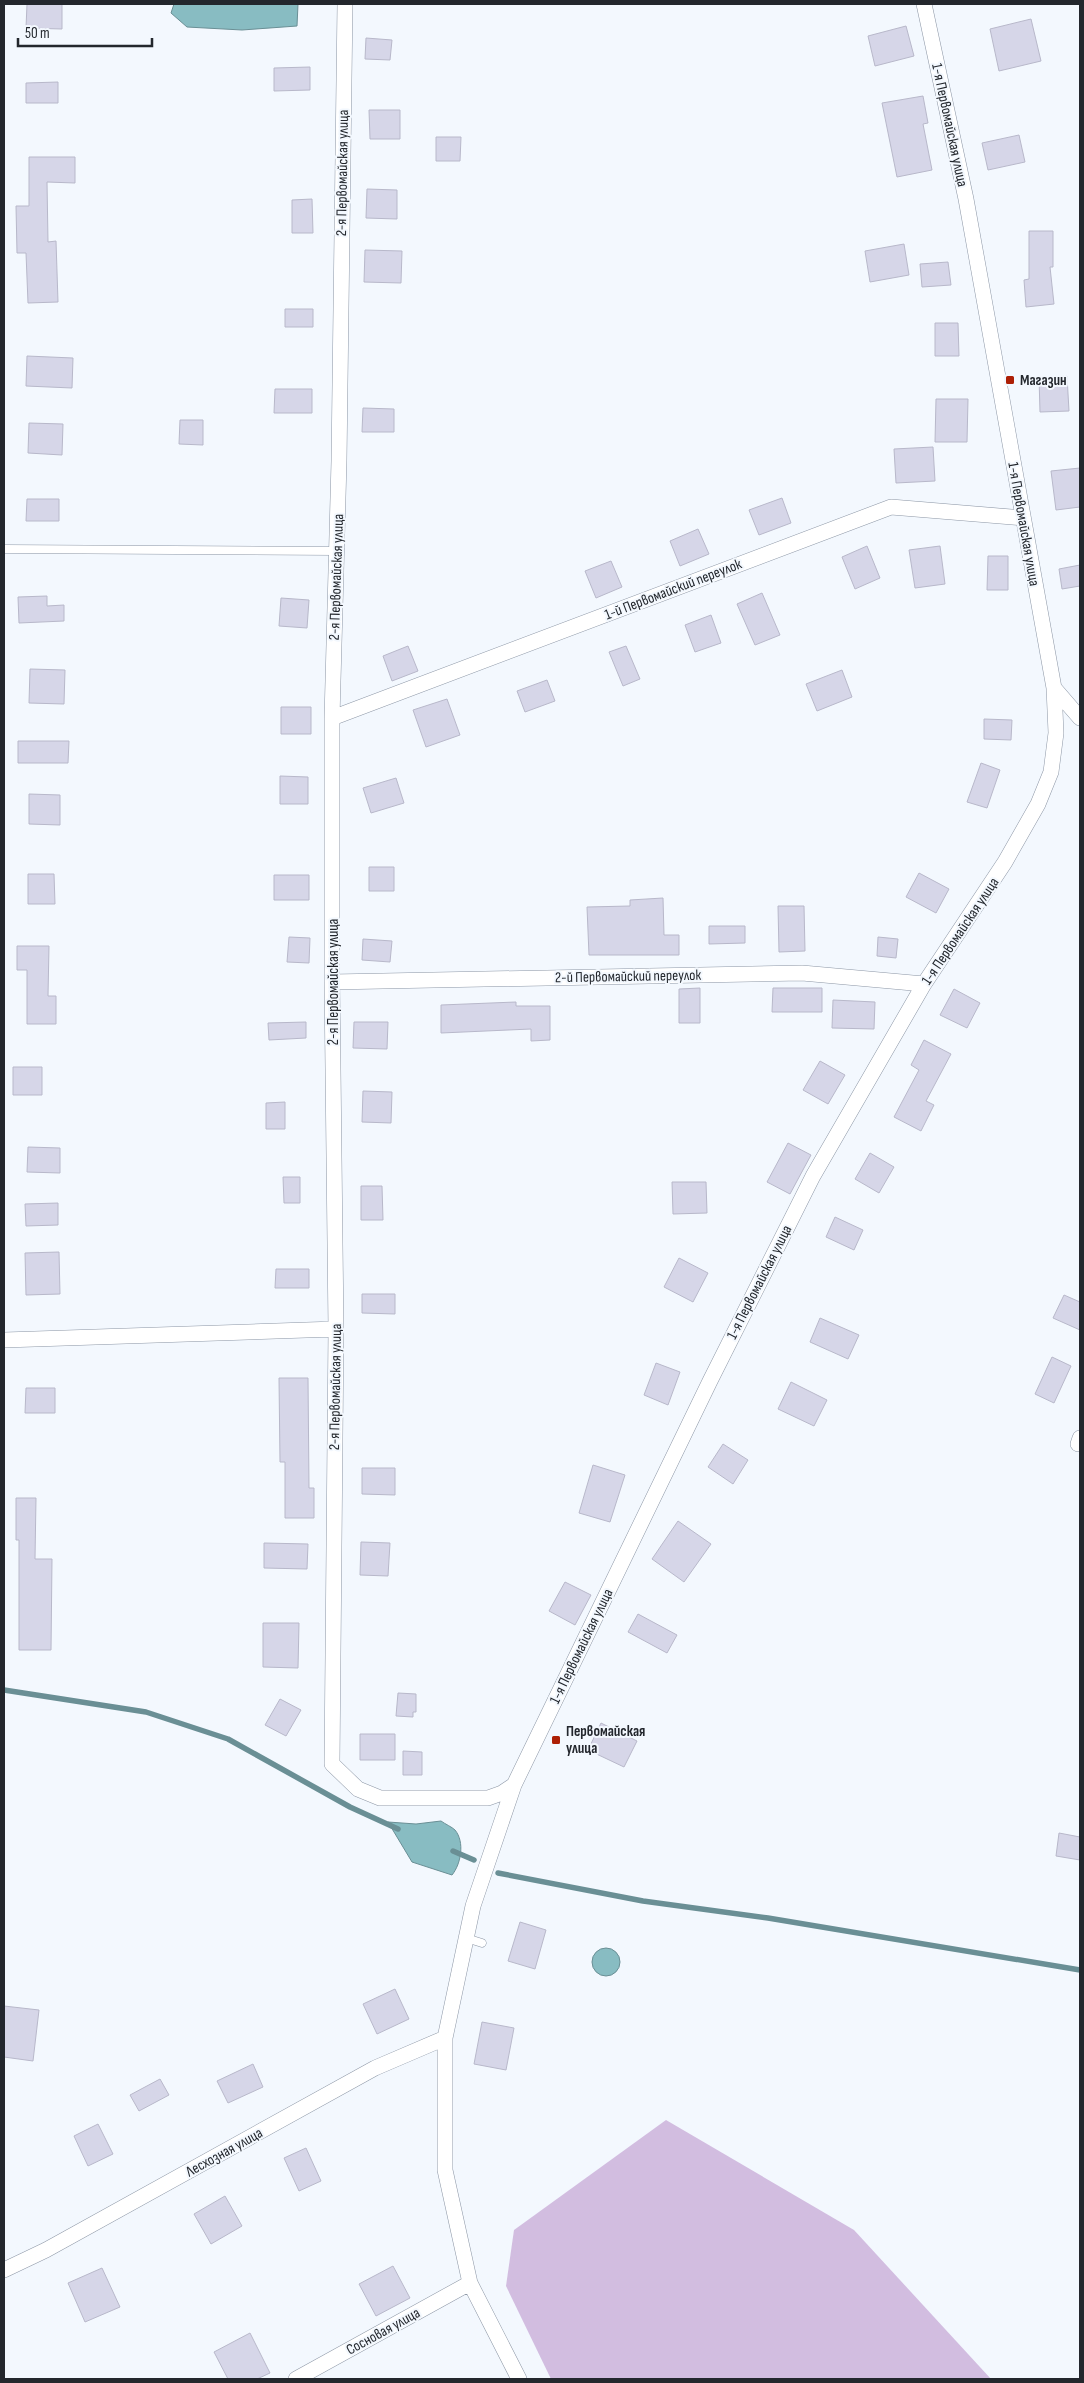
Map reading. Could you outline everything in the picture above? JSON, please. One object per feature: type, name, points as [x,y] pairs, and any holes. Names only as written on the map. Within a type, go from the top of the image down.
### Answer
[{"type":"street","name":"2-я Первомайская улица","points":[[345,4],[332,718],[332,982],[336,1329],[332,1764],[358,1789],[380,1798],[488,1798],[514,1785]]},
{"type":"street","name":"1-я Первомайская улица","points":[[519,2379],[470,2283],[445,2170],[445,2038],[473,1906],[514,1785],[706,1390],[813,1176],[924,984],[1005,862],[1038,804],[1051,772],[1056,733],[1054,688],[966,199],[924,4]]},
{"type":"street","name":"1-й Первомайский переулок","points":[[332,718],[891,507],[1023,518]]},
{"type":"street","points":[[1054,688],[1080,718]]},
{"type":"street","name":"2-й Первомайский переулок","points":[[332,982],[802,974],[924,984]]},
{"type":"street","points":[[4,1340],[336,1329]]},
{"type":"street","name":"Лесхозная улица","points":[[4,2270],[87,2228],[375,2068],[445,2038]]},
{"type":"street","name":"Сосновая улица","points":[[296,2379],[470,2283]]},
{"type":"lane","points":[[4,549],[336,551]]},
{"type":"lane","points":[[466,1938],[482,1943]]},
{"type":"shaded area","points":[[666,2120],[854,2230],[991,2379],[551,2379],[506,2286],[514,2230]]},
{"type":"water","points":[[174,4],[298,4],[297,26],[242,30],[187,27],[171,13]]},
{"type":"water","points":[[441,1821],[455,1830],[460,1841],[460,1859],[452,1875],[412,1862],[388,1822],[416,1824]]},
{"type":"water","points":[[606,1948],[616,1952],[620,1962],[616,1972],[606,1976],[596,1972],[592,1962],[596,1952]]},
{"type":"building","points":[[27,4],[62,4],[62,29],[26,28]]},
{"type":"building","points":[[1031,19],[1041,61],[999,71],[990,29]]},
{"type":"building","points":[[906,26],[914,56],[875,66],[868,36]]},
{"type":"building","points":[[366,38],[392,40],[390,60],[365,59]]},
{"type":"building","points":[[310,67],[310,90],[274,91],[274,68]]},
{"type":"building","points":[[58,82],[58,103],[26,103],[26,83]]},
{"type":"building","points":[[923,96],[928,123],[923,124],[932,170],[897,177],[882,103]]},
{"type":"building","points":[[369,110],[400,110],[400,139],[370,139]]},
{"type":"building","points":[[1019,135],[1025,162],[988,170],[982,143]]},
{"type":"building","points":[[436,137],[461,137],[460,161],[436,161]]},
{"type":"building","points":[[29,157],[75,157],[75,183],[47,182],[48,242],[56,241],[58,302],[28,303],[26,253],[17,253],[16,206],[29,206]]},
{"type":"building","points":[[367,189],[397,190],[397,219],[366,218]]},
{"type":"building","points":[[312,199],[313,233],[292,233],[292,200]]},
{"type":"building","points":[[1029,231],[1053,231],[1053,267],[1050,267],[1054,304],[1026,307],[1024,280],[1029,279]]},
{"type":"building","points":[[904,244],[909,275],[870,282],[865,251]]},
{"type":"building","points":[[365,250],[402,251],[401,283],[364,282]]},
{"type":"building","points":[[948,262],[951,285],[922,287],[920,264]]},
{"type":"building","points":[[285,309],[313,309],[313,327],[285,327]]},
{"type":"building","points":[[935,323],[958,323],[959,356],[935,356]]},
{"type":"building","points":[[27,356],[73,358],[72,388],[26,386]]},
{"type":"building","points":[[1067,376],[1069,411],[1040,412],[1039,377]]},
{"type":"building","points":[[275,389],[312,389],[312,413],[274,413]]},
{"type":"building","points":[[936,399],[968,399],[967,442],[935,442]]},
{"type":"building","points":[[363,408],[394,409],[394,432],[362,432]]},
{"type":"building","points":[[180,420],[203,420],[203,445],[179,444]]},
{"type":"building","points":[[29,423],[63,424],[62,455],[28,453]]},
{"type":"building","points":[[933,447],[935,481],[896,483],[894,449]]},
{"type":"building","points":[[1080,468],[1080,507],[1056,510],[1051,471]]},
{"type":"building","points":[[782,498],[791,523],[759,535],[749,510]]},
{"type":"building","points":[[27,499],[59,499],[59,521],[26,521]]},
{"type":"building","points":[[698,529],[709,554],[680,566],[670,541]]},
{"type":"building","points":[[867,546],[880,578],[855,589],[842,557]]},
{"type":"building","points":[[940,546],[945,584],[915,588],[909,550]]},
{"type":"building","points":[[988,556],[1008,556],[1008,590],[987,590]]},
{"type":"building","points":[[611,561],[622,587],[596,598],[585,571]]},
{"type":"building","points":[[1080,565],[1080,586],[1062,589],[1059,569]]},
{"type":"building","points":[[762,593],[780,635],[755,645],[737,604]]},
{"type":"building","points":[[47,596],[47,606],[64,605],[64,621],[19,623],[18,597]]},
{"type":"building","points":[[281,598],[309,600],[307,628],[279,626]]},
{"type":"building","points":[[711,615],[721,643],[695,652],[685,625]]},
{"type":"building","points":[[408,646],[418,671],[392,681],[383,656]]},
{"type":"building","points":[[626,646],[640,679],[623,686],[609,652]]},
{"type":"building","points":[[30,669],[65,670],[64,704],[29,703]]},
{"type":"building","points":[[842,670],[852,697],[817,711],[806,684]]},
{"type":"building","points":[[547,680],[555,701],[525,712],[517,691]]},
{"type":"building","points":[[447,699],[460,735],[426,747],[413,710]]},
{"type":"building","points":[[281,707],[311,707],[311,734],[281,734]]},
{"type":"building","points":[[984,719],[1012,720],[1011,740],[984,739]]},
{"type":"building","points":[[18,741],[69,741],[68,763],[18,763]]},
{"type":"building","points":[[981,763],[1000,770],[987,808],[967,802]]},
{"type":"building","points":[[280,776],[308,777],[308,804],[280,804]]},
{"type":"building","points":[[396,778],[404,803],[371,813],[363,788]]},
{"type":"building","points":[[29,794],[60,795],[60,825],[29,824]]},
{"type":"building","points":[[369,867],[394,867],[394,891],[369,891]]},
{"type":"building","points":[[919,873],[949,889],[936,913],[906,897]]},
{"type":"building","points":[[28,874],[54,874],[55,904],[28,904]]},
{"type":"building","points":[[274,875],[309,875],[309,900],[274,900]]},
{"type":"building","points":[[663,898],[664,935],[679,935],[679,955],[589,955],[587,907],[630,906],[630,900]]},
{"type":"building","points":[[778,906],[804,906],[805,951],[779,952]]},
{"type":"building","points":[[709,926],[745,926],[745,943],[709,944]]},
{"type":"building","points":[[289,937],[310,938],[309,963],[287,962]]},
{"type":"building","points":[[878,937],[898,939],[896,958],[877,956]]},
{"type":"building","points":[[363,939],[392,941],[390,962],[362,960]]},
{"type":"building","points":[[17,946],[49,946],[48,996],[56,996],[56,1024],[27,1024],[27,970],[17,970]]},
{"type":"building","points":[[700,988],[700,1023],[679,1023],[679,989]]},
{"type":"building","points":[[773,988],[822,988],[822,1012],[772,1012]]},
{"type":"building","points":[[954,989],[980,1003],[967,1028],[940,1015]]},
{"type":"building","points":[[833,1000],[875,1002],[874,1029],[832,1028]]},
{"type":"building","points":[[516,1002],[516,1006],[550,1006],[550,1040],[531,1041],[531,1029],[441,1033],[441,1005]]},
{"type":"building","points":[[306,1022],[306,1038],[269,1040],[268,1023]]},
{"type":"building","points":[[354,1022],[388,1022],[387,1049],[353,1048]]},
{"type":"building","points":[[924,1040],[951,1054],[926,1101],[934,1105],[921,1131],[894,1117],[919,1070],[911,1065]]},
{"type":"building","points":[[820,1061],[845,1075],[828,1104],[803,1090]]},
{"type":"building","points":[[13,1067],[42,1067],[42,1095],[13,1095]]},
{"type":"building","points":[[363,1091],[392,1092],[391,1123],[362,1122]]},
{"type":"building","points":[[285,1102],[285,1129],[266,1129],[266,1103]]},
{"type":"building","points":[[788,1143],[811,1155],[790,1194],[767,1182]]},
{"type":"building","points":[[28,1147],[60,1148],[60,1173],[27,1172]]},
{"type":"building","points":[[870,1153],[894,1167],[879,1193],[855,1179]]},
{"type":"building","points":[[283,1177],[300,1177],[300,1203],[284,1203]]},
{"type":"building","points":[[672,1182],[706,1182],[707,1213],[673,1214]]},
{"type":"building","points":[[361,1186],[382,1186],[383,1220],[361,1220]]},
{"type":"building","points":[[58,1203],[58,1225],[26,1226],[25,1204]]},
{"type":"building","points":[[835,1217],[863,1230],[854,1250],[826,1237]]},
{"type":"building","points":[[59,1252],[60,1294],[26,1295],[25,1253]]},
{"type":"building","points":[[679,1258],[708,1273],[693,1302],[664,1287]]},
{"type":"building","points":[[276,1269],[309,1269],[309,1288],[275,1288]]},
{"type":"building","points":[[362,1294],[395,1294],[395,1314],[362,1313]]},
{"type":"building","points":[[1064,1295],[1080,1302],[1080,1330],[1053,1318]]},
{"type":"building","points":[[820,1318],[859,1335],[848,1359],[810,1342]]},
{"type":"building","points":[[1052,1357],[1071,1366],[1054,1403],[1035,1394]]},
{"type":"building","points":[[656,1363],[680,1372],[668,1405],[644,1395]]},
{"type":"building","points":[[279,1378],[308,1378],[309,1488],[314,1488],[314,1518],[285,1518],[285,1462],[280,1462]]},
{"type":"building","points":[[791,1382],[827,1400],[814,1426],[778,1409]]},
{"type":"building","points":[[26,1388],[55,1388],[55,1413],[25,1413]]},
{"type":"building","points":[[723,1444],[748,1460],[733,1484],[708,1467]]},
{"type":"building","points":[[593,1465],[625,1475],[610,1522],[579,1513]]},
{"type":"building","points":[[362,1468],[395,1468],[395,1495],[362,1494]]},
{"type":"building","points":[[16,1498],[36,1498],[35,1559],[52,1559],[51,1650],[19,1650],[19,1540],[16,1540]]},
{"type":"building","points":[[678,1521],[711,1544],[684,1582],[652,1559]]},
{"type":"building","points":[[361,1542],[390,1543],[388,1576],[360,1575]]},
{"type":"building","points":[[264,1543],[308,1544],[307,1569],[264,1568]]},
{"type":"building","points":[[565,1582],[591,1595],[575,1625],[549,1611]]},
{"type":"building","points":[[638,1614],[677,1635],[667,1653],[628,1632]]},
{"type":"building","points":[[263,1623],[299,1623],[298,1668],[263,1667]]},
{"type":"building","points":[[398,1693],[416,1694],[416,1712],[413,1712],[413,1717],[396,1716]]},
{"type":"building","points":[[280,1699],[301,1710],[286,1736],[265,1725]]},
{"type":"building","points":[[601,1723],[637,1741],[624,1767],[588,1750]]},
{"type":"building","points":[[360,1734],[395,1734],[395,1760],[360,1760]]},
{"type":"building","points":[[403,1751],[422,1752],[422,1775],[403,1775]]},
{"type":"building","points":[[1059,1833],[1080,1837],[1080,1860],[1056,1856]]},
{"type":"building","points":[[520,1922],[546,1930],[535,1969],[508,1961]]},
{"type":"building","points":[[395,1989],[409,2019],[377,2034],[363,2004]]},
{"type":"building","points":[[4,2006],[39,2010],[33,2061],[4,2057]]},
{"type":"building","points":[[482,2022],[514,2028],[506,2070],[474,2064]]},
{"type":"building","points":[[253,2064],[263,2087],[228,2103],[217,2081]]},
{"type":"building","points":[[160,2079],[169,2095],[139,2111],[130,2095]]},
{"type":"building","points":[[98,2124],[113,2154],[88,2166],[74,2136]]},
{"type":"building","points":[[306,2148],[321,2181],[299,2191],[284,2158]]},
{"type":"building","points":[[225,2196],[242,2226],[211,2244],[194,2214]]},
{"type":"building","points":[[393,2266],[410,2298],[376,2316],[359,2284]]},
{"type":"building","points":[[102,2268],[120,2307],[85,2322],[68,2283]]},
{"type":"building","points":[[250,2333],[270,2373],[257,2379],[228,2379],[214,2352]]},
{"type":"waterway","points":[[4,1690],[146,1712],[228,1739],[350,1807],[398,1829]]},
{"type":"waterway","points":[[453,1851],[474,1860]]},
{"type":"waterway","points":[[498,1873],[643,1901],[768,1918],[1080,1970]]},
{"type":"place","name":"Магазин","points":[[1010,380]]},
{"type":"place","name":"Первомайская улица","points":[[556,1740]]}]
